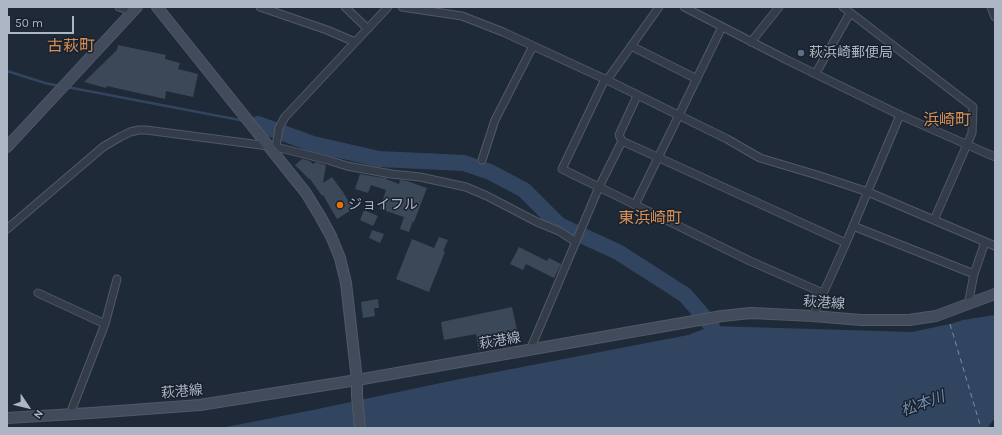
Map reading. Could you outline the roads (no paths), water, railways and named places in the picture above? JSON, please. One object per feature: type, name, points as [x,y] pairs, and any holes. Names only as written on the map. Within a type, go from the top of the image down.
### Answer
[{"type":"main road","points":[[157,7],[272,147],[306,193],[331,236],[340,258],[346,283],[357,380],[360,428]]},
{"type":"main road","points":[[7,147],[136,9]]},
{"type":"main road","name":"萩港線","points":[[7,418],[200,405],[357,380],[722,316],[751,313],[861,320],[909,320],[936,316],[995,294]]},
{"type":"street","points":[[119,7],[136,9]]},
{"type":"street","points":[[260,7],[327,30],[355,42]]},
{"type":"street","points":[[344,7],[368,29]]},
{"type":"street","points":[[272,147],[285,117],[388,7]]},
{"type":"street","points":[[402,7],[462,16],[503,32],[727,139],[760,158],[818,175],[868,192],[995,246]]},
{"type":"street","points":[[659,7],[606,80],[562,170],[750,261],[823,293]]},
{"type":"street","points":[[684,7],[751,42],[900,115],[995,157]]},
{"type":"street","points":[[751,42],[779,7]]},
{"type":"street","points":[[843,7],[973,107],[972,133],[934,220]]},
{"type":"street","points":[[991,7],[995,17]]},
{"type":"street","points":[[816,73],[850,13]]},
{"type":"street","points":[[635,205],[698,79],[722,27]]},
{"type":"street","points":[[482,160],[495,120],[533,46]]},
{"type":"street","points":[[631,46],[698,79]]},
{"type":"street","points":[[637,96],[619,135],[622,141],[846,243]]},
{"type":"street","points":[[813,316],[846,243],[900,115]]},
{"type":"street","points":[[7,229],[103,147],[130,132],[146,130],[272,147],[348,166],[391,174],[420,177],[466,187],[576,240]]},
{"type":"street","points":[[530,350],[599,187],[622,141]]},
{"type":"street","points":[[853,226],[974,274]]},
{"type":"street","points":[[968,305],[974,274],[985,242]]},
{"type":"street","points":[[70,414],[105,324],[117,279]]},
{"type":"street","points":[[38,293],[105,324]]},
{"type":"water","name":"松本川","points":[[995,315],[995,418],[988,427],[985,428],[221,428],[455,380],[688,335],[712,326],[912,332],[963,320]]},
{"type":"waterway","points":[[7,71],[60,86]]},
{"type":"waterway","points":[[67,87],[245,121]]},
{"type":"waterway","points":[[258,124],[313,144],[379,159],[464,163],[490,172],[524,190],[559,225],[618,252],[685,295],[712,326]]},
{"type":"place","name":"萩浜崎郵便局","points":[[801,53]]},
{"type":"place","name":"ジョイフル","points":[[340,205]]},
{"type":"district","name":"古萩町","points":[[71,46]]},
{"type":"district","name":"浜崎町","points":[[947,120]]},
{"type":"district","name":"東浜崎町","points":[[650,218]]}]
